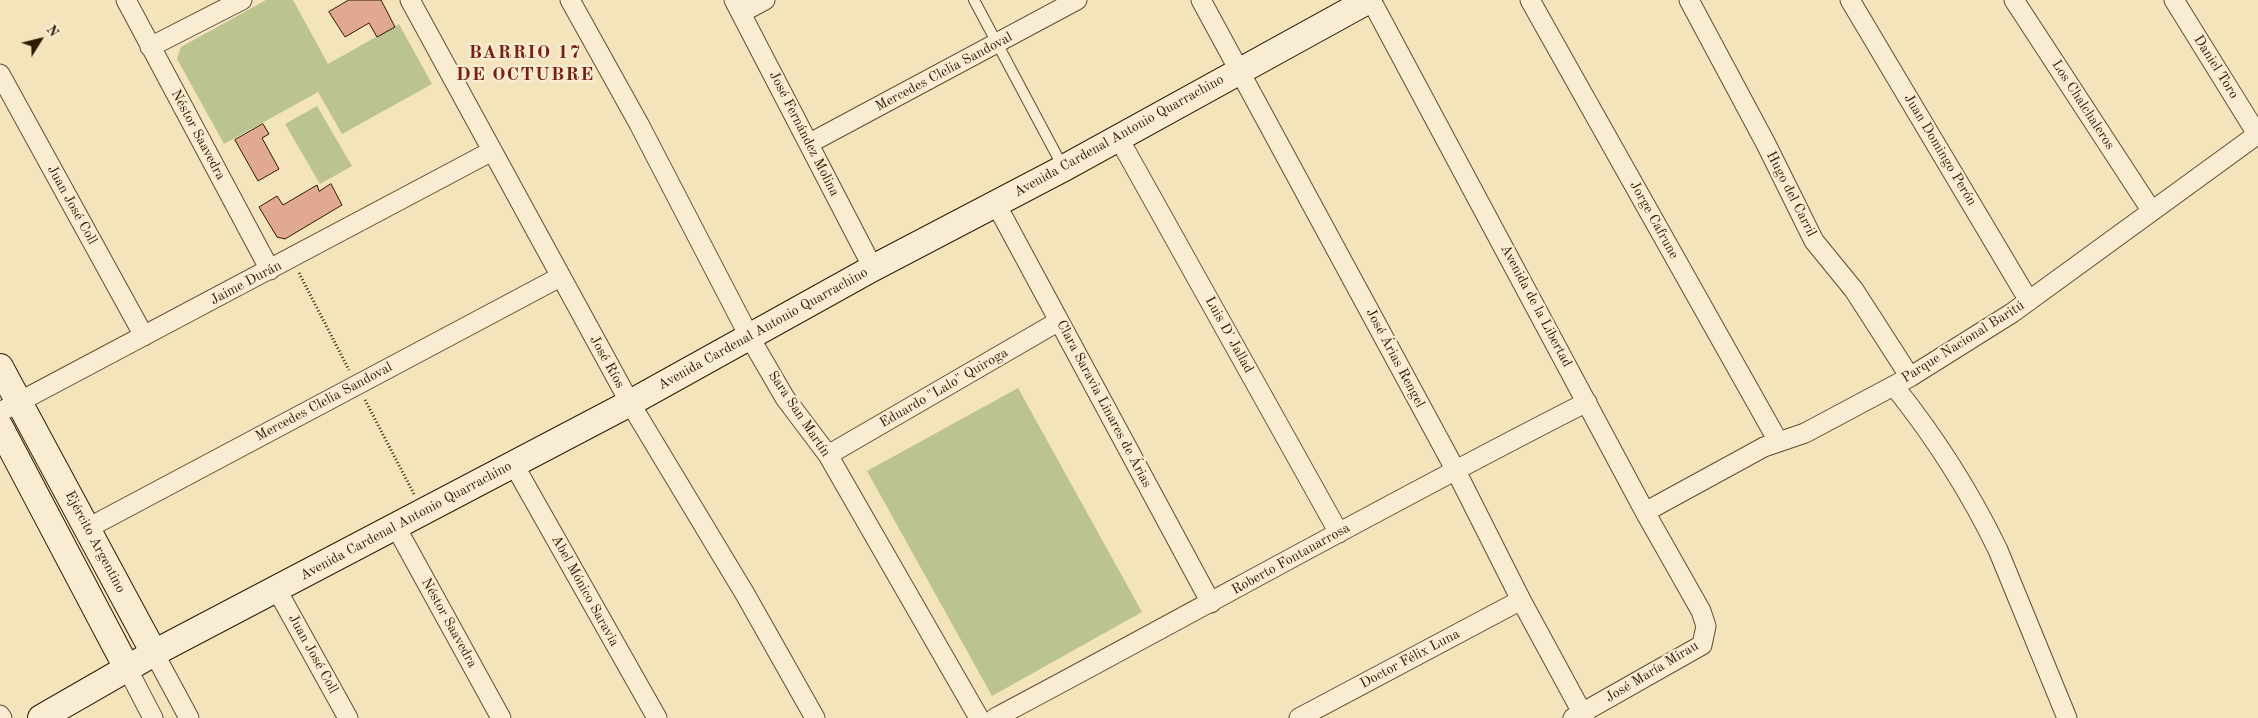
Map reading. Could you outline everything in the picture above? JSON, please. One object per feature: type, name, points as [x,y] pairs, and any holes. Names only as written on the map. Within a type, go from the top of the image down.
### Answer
[{"type":"street","name":"Néstor Saavedra","points":[[126,0],[270,270]]},
{"type":"street","points":[[150,47],[242,0]]},
{"type":"street","name":"José Ríos","points":[[410,0],[630,403],[745,594],[816,718]]},
{"type":"street","name":"Sara San Martín","points":[[570,0],[639,124],[749,336],[785,398],[828,455],[980,718]]},
{"type":"street","points":[[738,6],[765,0]]},
{"type":"street","name":"Mercedes Clelia Sandoval","points":[[810,144],[1077,0]]},
{"type":"street","name":"José Árias Rengel","points":[[1201,0],[1455,469],[1580,716]]},
{"type":"street","name":"Avenida Cardenal Antonio Quarrachino","points":[[41,718],[128,670],[154,653],[630,403],[873,268],[1064,168],[1239,70],[1370,0]]},
{"type":"street","name":"Avenida de la Libertad","points":[[1370,0],[1645,512],[1701,611]]},
{"type":"street","name":"Jorge Cafrune","points":[[1530,0],[1778,441]]},
{"type":"street","name":"Hugo del Carril","points":[[1689,0],[1766,144],[1814,241],[1850,284],[1920,418],[1986,523],[2067,718]]},
{"type":"street","name":"Juan Domingo Perón","points":[[1850,0],[2029,301]]},
{"type":"street","name":"Los Chalchaleros","points":[[2014,0],[2151,210]]},
{"type":"street","name":"Daniel Toro","points":[[2174,0],[2258,134]]},
{"type":"street","name":"José Fernández Molina","points":[[738,6],[873,268]]},
{"type":"street","name":"Juan José Coll","points":[[0,74],[144,336]]},
{"type":"street","name":"Parque Nacional Baritú","points":[[1645,512],[1778,441],[1805,434],[1902,381],[2029,301],[2151,210],[2258,134]]},
{"type":"street","name":"Luis D' Jallad","points":[[1118,137],[1339,533]]},
{"type":"street","name":"Jaime Durán","points":[[9,407],[492,151]]},
{"type":"street","name":"Clara Saravia Linares de Árias","points":[[996,204],[1211,603]]},
{"type":"street","name":"Mercedes Clelia Sandoval","points":[[88,528],[560,277]]},
{"type":"street","name":"Eduardo \"Lalo\" Quiroga","points":[[828,455],[1060,321]]},
{"type":"street","name":"Ejército Argentino","points":[[0,367],[9,407],[88,528],[189,718]]},
{"type":"street","name":"Roberto Fontanarrosa","points":[[995,718],[1211,603],[1455,469],[1587,402]]},
{"type":"street","points":[[0,427],[153,718]]},
{"type":"street","name":"Abel Mónico Saravia","points":[[514,465],[657,718]]},
{"type":"street","name":"Néstor Saavedra","points":[[396,527],[501,718]]},
{"type":"street","name":"Juan José Coll","points":[[277,590],[348,718]]},
{"type":"street","name":"Doctor Félix Luna","points":[[1299,718],[1521,600]]},
{"type":"street","name":"José María Mirau","points":[[1580,716],[1702,645],[1706,626],[1701,611]]},
{"type":"lane","points":[[974,0],[1064,168]]},
{"type":"green space","points":[[266,0],[293,0],[328,64],[399,24],[432,84],[342,134],[318,92],[224,144],[177,59],[181,47]]},
{"type":"green space","points":[[317,106],[352,166],[320,184],[285,124]]},
{"type":"green space","points":[[1018,388],[1142,612],[992,696],[867,471]]},
{"type":"building","points":[[349,0],[381,0],[395,27],[377,37],[369,23],[345,37],[329,12]]},
{"type":"building","points":[[263,124],[269,134],[262,138],[279,169],[258,181],[235,140]]},
{"type":"building","points":[[331,184],[342,205],[285,239],[277,237],[259,207],[277,196],[283,205],[317,185],[319,191]]},
{"type":"district","name":"BARRIO 17 DE OCTUBRE","points":[[525,64]]}]
